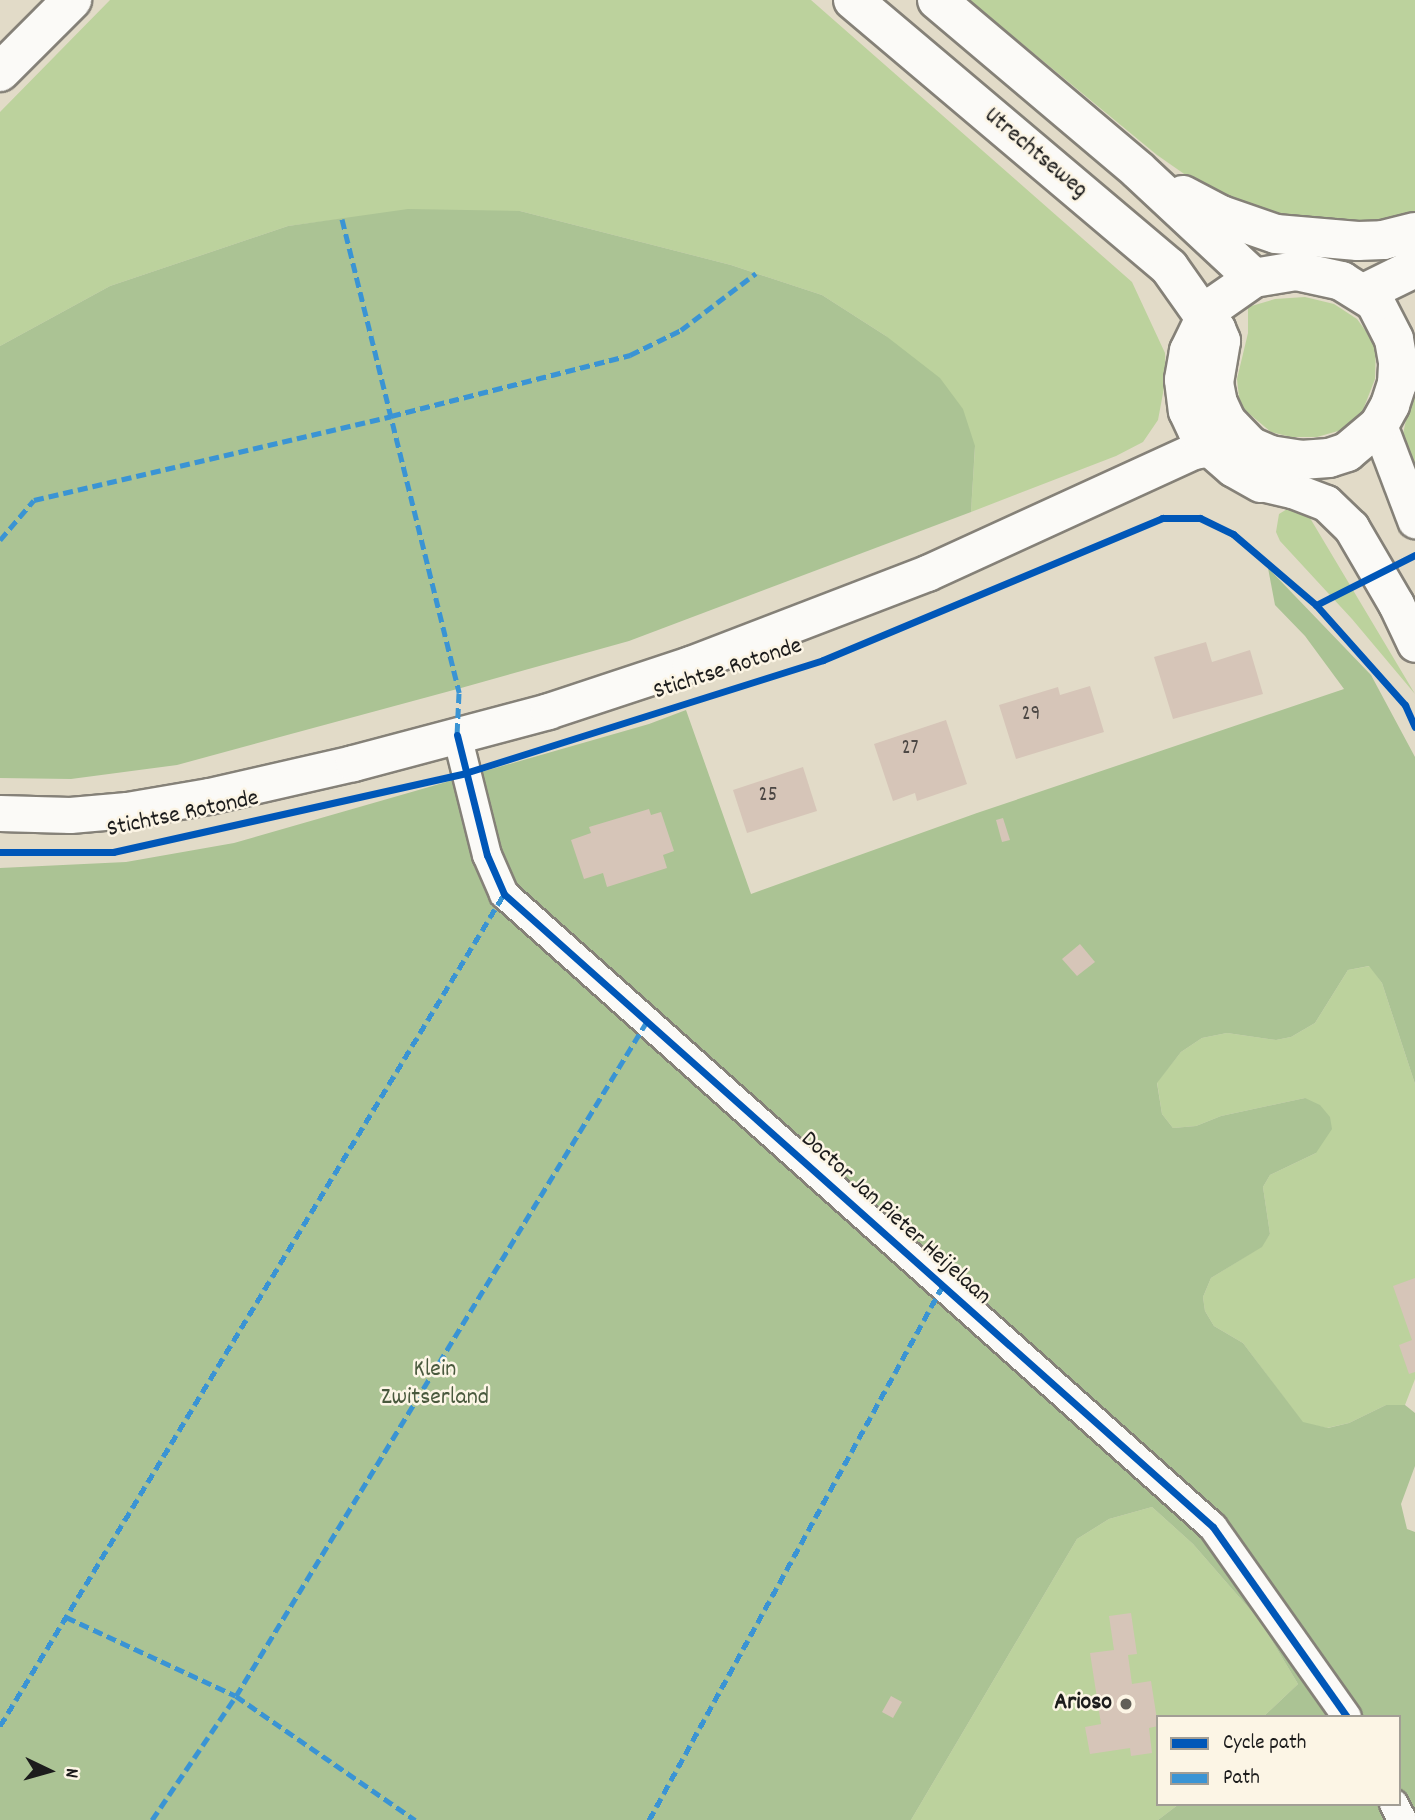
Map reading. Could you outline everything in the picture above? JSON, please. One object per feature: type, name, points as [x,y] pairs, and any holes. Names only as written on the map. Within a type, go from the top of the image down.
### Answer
[{"type":"main road","points":[[0,72],[72,0]]},
{"type":"main road","name":"Utrechtseweg","points":[[853,0],[1169,267],[1205,318]]},
{"type":"main road","points":[[937,0],[1138,170],[1254,278]]},
{"type":"main road","points":[[1138,170],[1222,215],[1276,234],[1358,242],[1383,240],[1415,232]]},
{"type":"main road","points":[[1364,293],[1415,268]]},
{"type":"main road","points":[[1205,318],[1216,328],[1221,341],[1214,383],[1218,403],[1227,422],[1250,446],[1270,455],[1301,460],[1329,458],[1347,452],[1379,425],[1397,384],[1405,327],[1383,314],[1364,293],[1342,281],[1320,274],[1296,271],[1254,278],[1215,304],[1205,318],[1189,351],[1184,380],[1188,411],[1198,432],[1211,448],[1234,468],[1261,483]]},
{"type":"main road","points":[[1211,448],[1250,446]]},
{"type":"street","points":[[1379,425],[1400,487],[1415,520]]},
{"type":"street","name":"Stichtse Rotonde","points":[[0,813],[70,815],[141,808],[290,779],[559,707],[690,664],[927,573],[1194,452],[1211,448]]},
{"type":"street","points":[[1261,483],[1293,490],[1326,503],[1351,527],[1396,604],[1415,644]]},
{"type":"street","name":"Doctor Jan Pieter Heijelaan","points":[[457,735],[487,855],[503,894],[1213,1527],[1346,1715]]},
{"type":"green space","points":[[110,0],[811,0],[1132,282],[1165,353],[1166,377],[1158,420],[1143,442],[1116,456],[971,512],[975,447],[886,336],[822,295],[731,265],[520,211],[342,219],[288,226],[110,286],[0,346],[0,112]]},
{"type":"green space","points":[[969,0],[1415,0],[1415,214],[1368,223],[1308,219],[1257,209],[1210,192],[1157,155]]},
{"type":"green space","points":[[408,209],[520,211],[731,265],[822,295],[886,336],[940,378],[963,409],[975,446],[971,512],[629,641],[461,688],[177,765],[71,779],[0,778],[0,346],[110,286],[288,226]]},
{"type":"green space","points":[[1305,297],[1334,304],[1357,319],[1376,345],[1375,379],[1361,415],[1345,429],[1317,437],[1291,437],[1271,432],[1240,406],[1237,379],[1248,333],[1248,307],[1275,299]]},
{"type":"green space","points":[[1415,353],[1415,500],[1397,461],[1410,402]]},
{"type":"green space","points":[[1292,506],[1304,508],[1415,694],[1352,619],[1280,541],[1276,532],[1279,514]]},
{"type":"green space","name":"Klein Zwitserland","points":[[1268,568],[1371,675],[1415,757],[1415,1084],[1382,983],[1369,966],[1348,970],[1315,1023],[1291,1037],[1276,1040],[1227,1033],[1202,1038],[1181,1052],[1157,1083],[1162,1114],[1173,1128],[1196,1126],[1221,1116],[1305,1098],[1320,1105],[1330,1117],[1332,1129],[1316,1153],[1270,1175],[1263,1187],[1270,1234],[1262,1247],[1211,1278],[1203,1297],[1205,1311],[1214,1326],[1243,1343],[1303,1422],[1328,1428],[1349,1423],[1386,1405],[1405,1405],[1415,1413],[1415,1466],[1401,1504],[1407,1529],[1415,1532],[1415,1820],[1158,1820],[1176,1806],[1401,1806],[1401,1715],[1265,1715],[1298,1684],[1260,1621],[1193,1544],[1152,1507],[1109,1519],[1077,1539],[911,1820],[0,1820],[0,868],[126,862],[234,843],[649,724],[686,710],[751,894],[977,813],[1344,689],[1305,636],[1275,605]]},
{"type":"green space","points":[[1370,966],[1382,983],[1415,1084],[1415,1379],[1405,1405],[1386,1405],[1349,1423],[1327,1428],[1303,1423],[1243,1343],[1214,1326],[1205,1311],[1203,1297],[1211,1278],[1261,1247],[1270,1234],[1263,1187],[1270,1175],[1316,1153],[1305,1098],[1221,1116],[1196,1126],[1173,1128],[1162,1114],[1157,1082],[1181,1052],[1202,1038],[1227,1033],[1276,1040],[1291,1037],[1315,1023],[1348,970]]},
{"type":"green space","points":[[1152,1507],[1193,1544],[1260,1621],[1298,1684],[1265,1715],[1156,1715],[1156,1806],[1176,1806],[1158,1820],[911,1820],[1077,1539],[1109,1519]]},
{"type":"building","points":[[1206,642],[1212,662],[1250,650],[1263,694],[1173,719],[1154,657]]},
{"type":"building","points":[[1090,686],[1104,732],[1016,759],[999,705],[1058,687],[1060,695]]},
{"type":"building","points":[[946,720],[967,784],[917,801],[915,793],[893,801],[874,744]]},
{"type":"building","points":[[803,767],[817,811],[747,833],[733,790]]},
{"type":"building","points":[[649,809],[651,815],[661,812],[674,851],[663,855],[667,868],[607,887],[603,873],[584,879],[571,840],[591,833],[589,827]]},
{"type":"building","points":[[1003,818],[1010,840],[1002,842],[996,820]]},
{"type":"building","points":[[1080,944],[1095,962],[1077,976],[1062,959]]},
{"type":"building","points":[[1415,1278],[1415,1372],[1409,1374],[1399,1345],[1412,1340],[1393,1286]]},
{"type":"building","name":"Arioso","points":[[1131,1613],[1137,1654],[1128,1655],[1132,1684],[1151,1681],[1156,1715],[1156,1726],[1149,1728],[1152,1753],[1131,1756],[1130,1748],[1090,1754],[1085,1727],[1101,1724],[1090,1653],[1114,1650],[1109,1616]]},
{"type":"building","points":[[891,1696],[902,1702],[893,1718],[882,1712]]},
{"type":"marked path","points":[[342,219],[459,693],[457,735]]},
{"type":"marked path","points":[[0,540],[34,500],[391,416],[630,355],[681,330],[756,273]]},
{"type":"marked path","points":[[0,1726],[504,894]]},
{"type":"marked path","points":[[152,1820],[236,1696],[646,1023]]},
{"type":"marked path","points":[[649,1820],[942,1287]]},
{"type":"marked path","points":[[66,1617],[236,1696],[415,1820]]},
{"type":"cycle path","points":[[0,852],[113,852],[465,773],[823,660],[1162,518],[1200,518],[1233,534],[1316,605],[1415,555]]},
{"type":"cycle path","points":[[1316,605],[1405,705],[1415,727]]},
{"type":"cycle path","points":[[457,735],[487,855],[504,894],[1213,1527],[1346,1715]]},
{"type":"place","name":"Arioso","points":[[1126,1704]]}]
